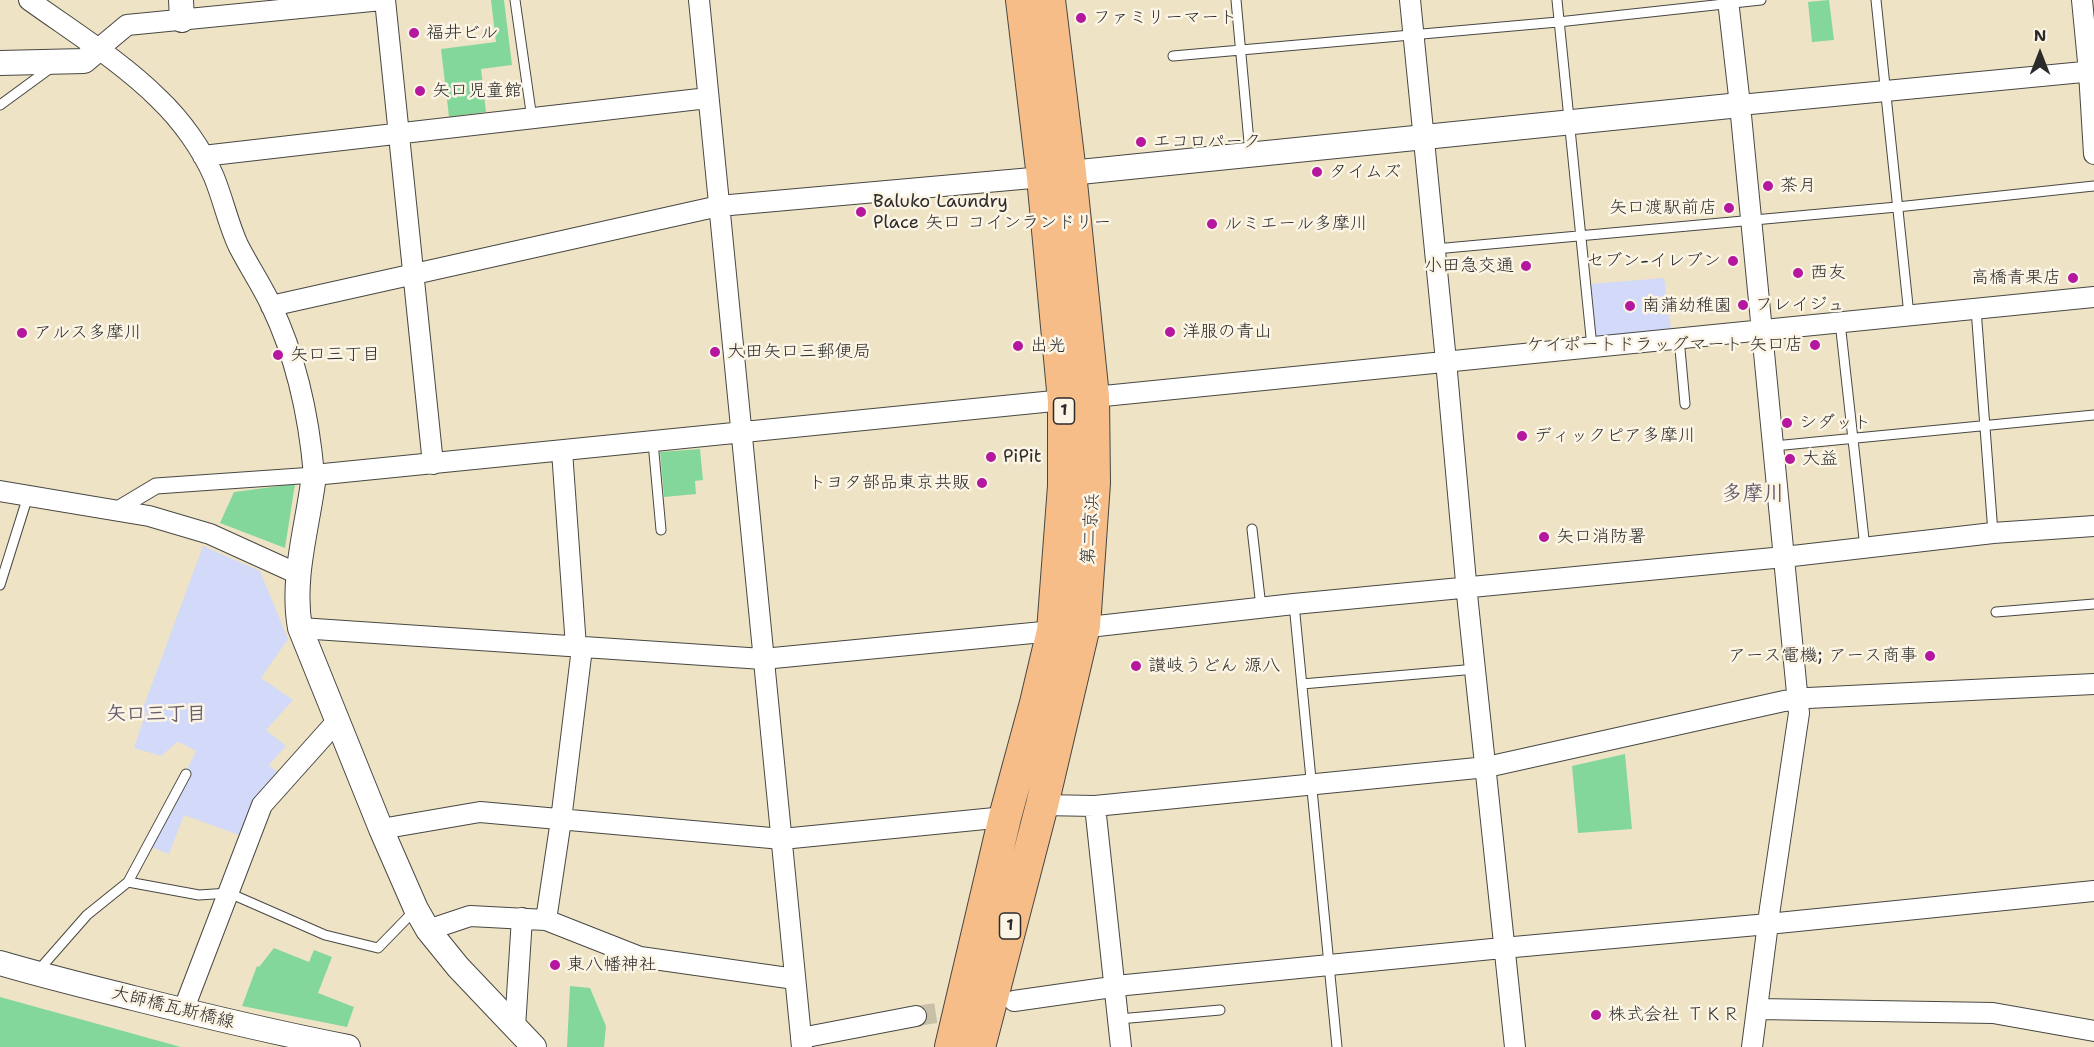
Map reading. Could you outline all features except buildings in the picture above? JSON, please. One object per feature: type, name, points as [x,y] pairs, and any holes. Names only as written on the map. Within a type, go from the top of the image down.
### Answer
[{"type":"highway","name":"第二京浜","points":[[1022,0],[1057,175]]},
{"type":"highway","name":"第二京浜","points":[[979,1047],[1042,805],[1084,626],[1094,483],[1079,399],[1057,175],[1049,0]]},
{"type":"highway","name":"第二京浜","points":[[951,1047],[1005,817],[1053,631],[1065,486],[1079,399]]},
{"type":"street","points":[[29,0],[98,50],[160,100],[190,136],[213,175],[238,244],[271,306],[293,364],[304,406],[314,475],[298,574],[296,598],[300,628],[381,829],[416,909],[428,930],[458,966],[534,1047]]},
{"type":"street","points":[[0,63],[84,61],[127,25],[182,10],[384,0],[432,464]]},
{"type":"street","points":[[699,0],[801,1042],[916,1016]]},
{"type":"street","points":[[1410,0],[1467,588],[1487,767],[1503,873],[1505,948],[1515,1047]]},
{"type":"street","points":[[2082,0],[2092,71],[2094,154]]},
{"type":"street","points":[[1728,2],[1799,713],[1752,1047]]},
{"type":"street","points":[[271,306],[719,206],[1057,175],[2092,71]]},
{"type":"street","points":[[203,156],[708,99]]},
{"type":"street","points":[[116,510],[156,486],[432,464],[2094,297]]},
{"type":"street","points":[[546,920],[561,820],[579,648],[562,451]]},
{"type":"street","points":[[0,491],[149,516],[210,534],[298,574]]},
{"type":"street","points":[[300,628],[763,659],[1053,631],[1260,607],[1784,557],[1993,533],[2094,526]]},
{"type":"street","points":[[1042,805],[1095,806],[1487,767],[1797,700],[2094,684]]},
{"type":"street","points":[[183,1011],[262,805],[338,720]]},
{"type":"street","points":[[1095,806],[1121,1047]]},
{"type":"street","points":[[381,829],[480,812],[782,839],[1005,817]]},
{"type":"street","points":[[1014,1001],[1116,986],[2094,891]]},
{"type":"street","points":[[428,930],[470,916],[546,920],[640,957],[795,979]]},
{"type":"street","points":[[516,1027],[522,918]]},
{"type":"street","name":"大師橋瓦斯橋線","points":[[0,963],[268,1032],[348,1047]]},
{"type":"street","points":[[1758,1009],[1993,1013],[2094,1031]]},
{"type":"lane","points":[[515,0],[532,119]]},
{"type":"lane","points":[[1236,0],[1250,155]]},
{"type":"lane","points":[[1557,0],[1592,347]]},
{"type":"lane","points":[[1173,56],[1558,22],[1761,0]]},
{"type":"lane","points":[[1876,0],[1909,315]]},
{"type":"lane","points":[[0,105],[58,62]]},
{"type":"lane","points":[[1435,249],[1898,207],[2094,186]]},
{"type":"lane","points":[[1976,309],[1993,533]]},
{"type":"lane","points":[[1840,322],[1865,548]]},
{"type":"lane","points":[[1680,338],[1685,404]]},
{"type":"lane","points":[[1774,446],[2094,415]]},
{"type":"lane","points":[[653,442],[661,530]]},
{"type":"lane","points":[[0,585],[28,496]]},
{"type":"lane","points":[[1252,529],[1260,607]]},
{"type":"lane","points":[[1294,604],[1331,966],[1337,1047]]},
{"type":"lane","points":[[1996,612],[2094,604]]},
{"type":"lane","points":[[1302,684],[1476,669]]},
{"type":"lane","points":[[36,974],[87,915],[128,882],[186,774]]},
{"type":"lane","points":[[128,882],[199,895],[229,893],[325,935],[378,948],[416,909]]},
{"type":"lane","points":[[1119,1019],[1220,1010]]},
{"type":"shaded area","name":"南蒲幼稚園","points":[[1664,278],[1671,329],[1596,337],[1591,284]]},
{"type":"shaded area","points":[[203,546],[260,571],[288,639],[261,678],[293,700],[266,730],[286,746],[269,765],[277,772],[260,791],[239,835],[184,815],[169,854],[151,847],[190,775],[186,772],[196,751],[179,742],[161,756],[134,748],[146,712],[142,711]]},
{"type":"green space","points":[[491,0],[504,0],[512,65],[481,69],[486,112],[449,117],[441,49],[496,42]]},
{"type":"green space","points":[[1829,0],[1834,40],[1812,42],[1808,2]]},
{"type":"green space","points":[[700,449],[703,480],[695,481],[696,494],[664,497],[660,452]]},
{"type":"green space","points":[[295,484],[285,548],[220,523],[234,492]]},
{"type":"green space","points":[[1625,754],[1632,829],[1578,833],[1572,766]]},
{"type":"green space","points":[[274,948],[309,962],[314,950],[332,957],[318,993],[354,1007],[347,1027],[242,1006],[257,966],[259,967]]},
{"type":"green space","points":[[570,986],[590,988],[606,1026],[604,1047],[567,1047]]},
{"type":"green space","points":[[0,997],[181,1047],[0,1047]]},
{"type":"tunnel","points":[[916,1016],[970,1008]]},
{"type":"place","name":"ファミリーマート","points":[[1081,18]]},
{"type":"place","name":"福井ビル","points":[[414,33]]},
{"type":"place","name":"矢口児童館","points":[[420,91]]},
{"type":"place","name":"エコロパーク","points":[[1141,142]]},
{"type":"place","name":"タイムズ","points":[[1317,172]]},
{"type":"place","name":"茶月","points":[[1768,186]]},
{"type":"place","name":"矢口渡駅前店","points":[[1729,208]]},
{"type":"place","name":"Baluko Laundry Place 矢口 コインランドリー","points":[[861,212]]},
{"type":"place","name":"ルミエール多摩川","points":[[1212,224]]},
{"type":"place","name":"セブン-イレブン","points":[[1733,261]]},
{"type":"place","name":"小田急交通","points":[[1526,266]]},
{"type":"place","name":"西友","points":[[1798,273]]},
{"type":"place","name":"高橋青果店","points":[[2073,278]]},
{"type":"place","name":"フレイジュ","points":[[1743,305]]},
{"type":"place","name":"南蒲幼稚園","points":[[1630,306]]},
{"type":"place","name":"洋服の青山","points":[[1170,332]]},
{"type":"place","name":"アルス多摩川","points":[[22,333]]},
{"type":"place","name":"ケイポートドラッグマート 矢口店","points":[[1815,345]]},
{"type":"place","name":"出光","points":[[1018,346]]},
{"type":"place","name":"大田矢口三郵便局","points":[[715,352]]},
{"type":"place","name":"矢口三丁目","points":[[278,355]]},
{"type":"place","name":"シダット","points":[[1787,423]]},
{"type":"place","name":"ディックピア多摩川","points":[[1522,436]]},
{"type":"place","name":"PiPit","points":[[991,457]]},
{"type":"place","name":"大益","points":[[1790,459]]},
{"type":"place","name":"トヨタ部品東京共販","points":[[982,483]]},
{"type":"place","name":"矢口消防署","points":[[1544,537]]},
{"type":"place","name":"アース電機; アース商事","points":[[1930,656]]},
{"type":"place","name":"讃岐うどん 源八","points":[[1136,666]]},
{"type":"place","name":"東八幡神社","points":[[555,965]]},
{"type":"place","name":"株式会社 ＴＫＲ","points":[[1596,1015]]},
{"type":"district","name":"多摩川","points":[[1753,495]]},
{"type":"district","name":"矢口三丁目","points":[[156,715]]}]
